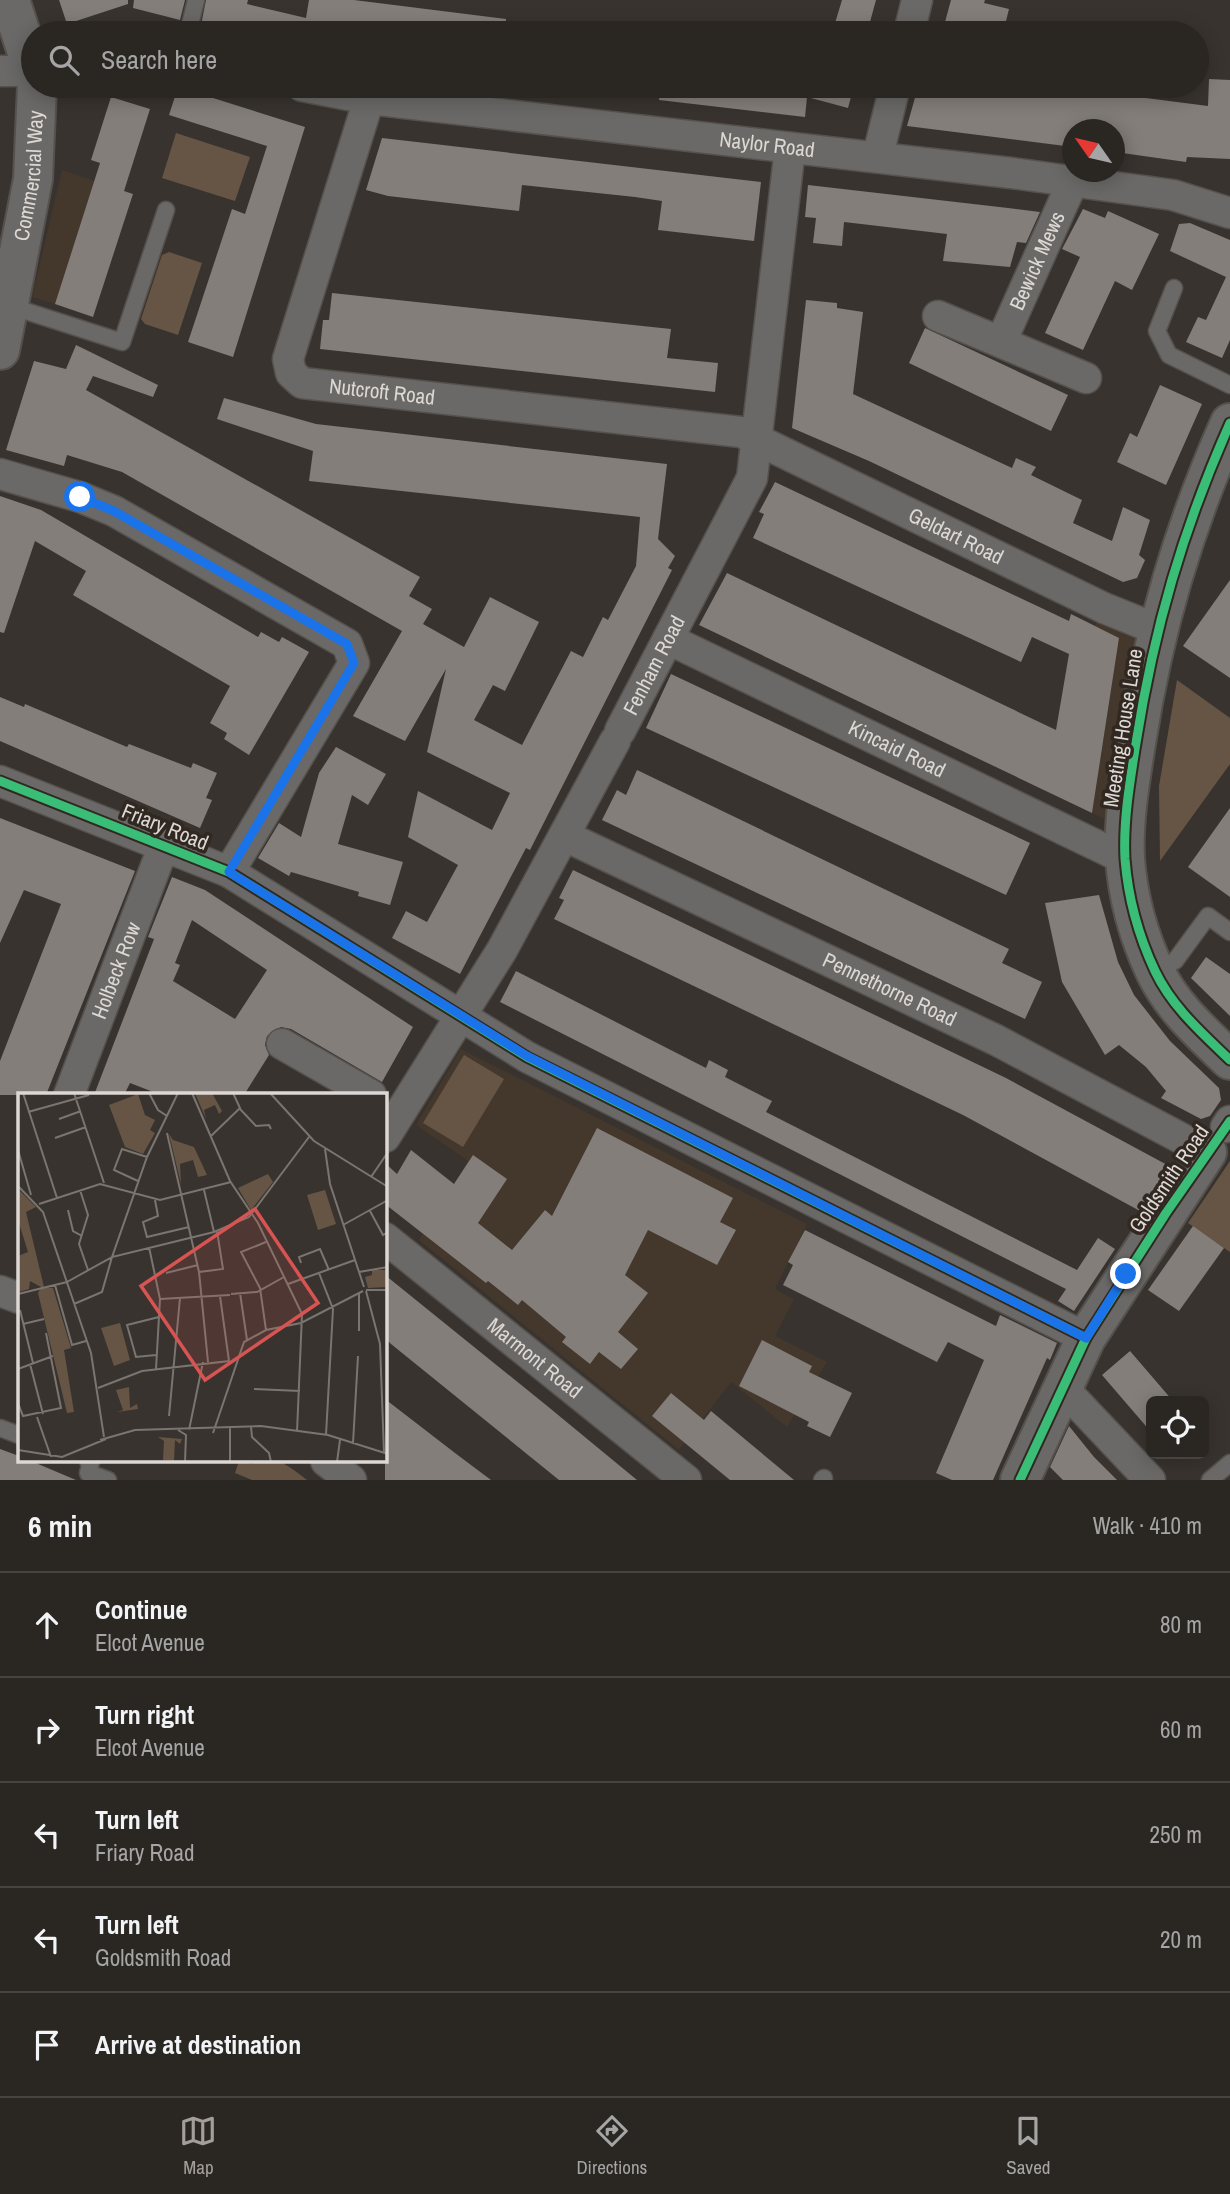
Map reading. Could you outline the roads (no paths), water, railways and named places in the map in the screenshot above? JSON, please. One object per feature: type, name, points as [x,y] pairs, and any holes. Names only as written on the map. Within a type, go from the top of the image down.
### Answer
[{"type":"street","points":[[10,0],[21,34]]},
{"type":"street","points":[[912,21],[917,0]]},
{"type":"street","points":[[0,71],[21,71]]},
{"type":"street","name":"Commercial Way","points":[[0,350],[33,179],[36,98]]},
{"type":"street","name":"Naylor Road","points":[[364,98],[790,148],[878,155],[1062,180]]},
{"type":"street","points":[[878,155],[892,98]]},
{"type":"street","name":"Nutcroft Road","points":[[369,99],[288,359],[291,373],[302,383],[741,432],[757,440]]},
{"type":"street","name":"Fenham Road","points":[[390,1117],[460,1017],[502,950],[565,836],[752,478],[790,148]]},
{"type":"street","name":"Bewick Mews","points":[[1002,342],[1073,182]]},
{"type":"street","name":"Naylor Road","points":[[1080,182],[1173,195],[1230,213]]},
{"type":"street","points":[[938,316],[1086,378]]},
{"type":"street","name":"Meeting House Lane","points":[[1230,423],[1202,488],[1156,629],[1134,754],[1125,829],[1125,859],[1130,897],[1154,970],[1167,993],[1187,1018],[1230,1060]]},
{"type":"street","name":"Geldart Road","points":[[757,440],[1104,608],[1156,629]]},
{"type":"street","points":[[0,474],[80,497],[114,511],[347,644],[354,663],[229,872]]},
{"type":"street","name":"Kincaid Road","points":[[668,639],[1125,859]]},
{"type":"street","name":"Friary Road","points":[[0,781],[229,872],[527,1056],[1086,1338]]},
{"type":"street","name":"Pennethorne Road","points":[[565,836],[996,1040],[1221,1134]]},
{"type":"street","name":"Holbeck Row","points":[[70,1093],[164,845]]},
{"type":"street","points":[[282,1044],[368,1093]]},
{"type":"street","name":"Goldsmith Road","points":[[1020,1480],[1086,1338],[1221,1134]]},
{"type":"street","name":"Marmont Road","points":[[387,1240],[686,1480]]},
{"type":"street","points":[[0,1291],[18,1298]]},
{"type":"street","points":[[1062,1387],[1150,1480]]},
{"type":"street","points":[[327,1462],[351,1480]]},
{"type":"lane","points":[[191,21],[196,0]]},
{"type":"lane","points":[[10,306],[122,342],[166,210]]},
{"type":"lane","points":[[1174,288],[1157,331],[1169,355],[1230,385]]},
{"type":"lane","points":[[1154,970],[1175,961],[1208,916],[1230,932]]},
{"type":"lane","points":[[0,1428],[18,1435]]},
{"type":"lane","points":[[91,1462],[88,1473],[108,1480]]},
{"type":"lane","points":[[1210,1480],[1230,1463]]}]
